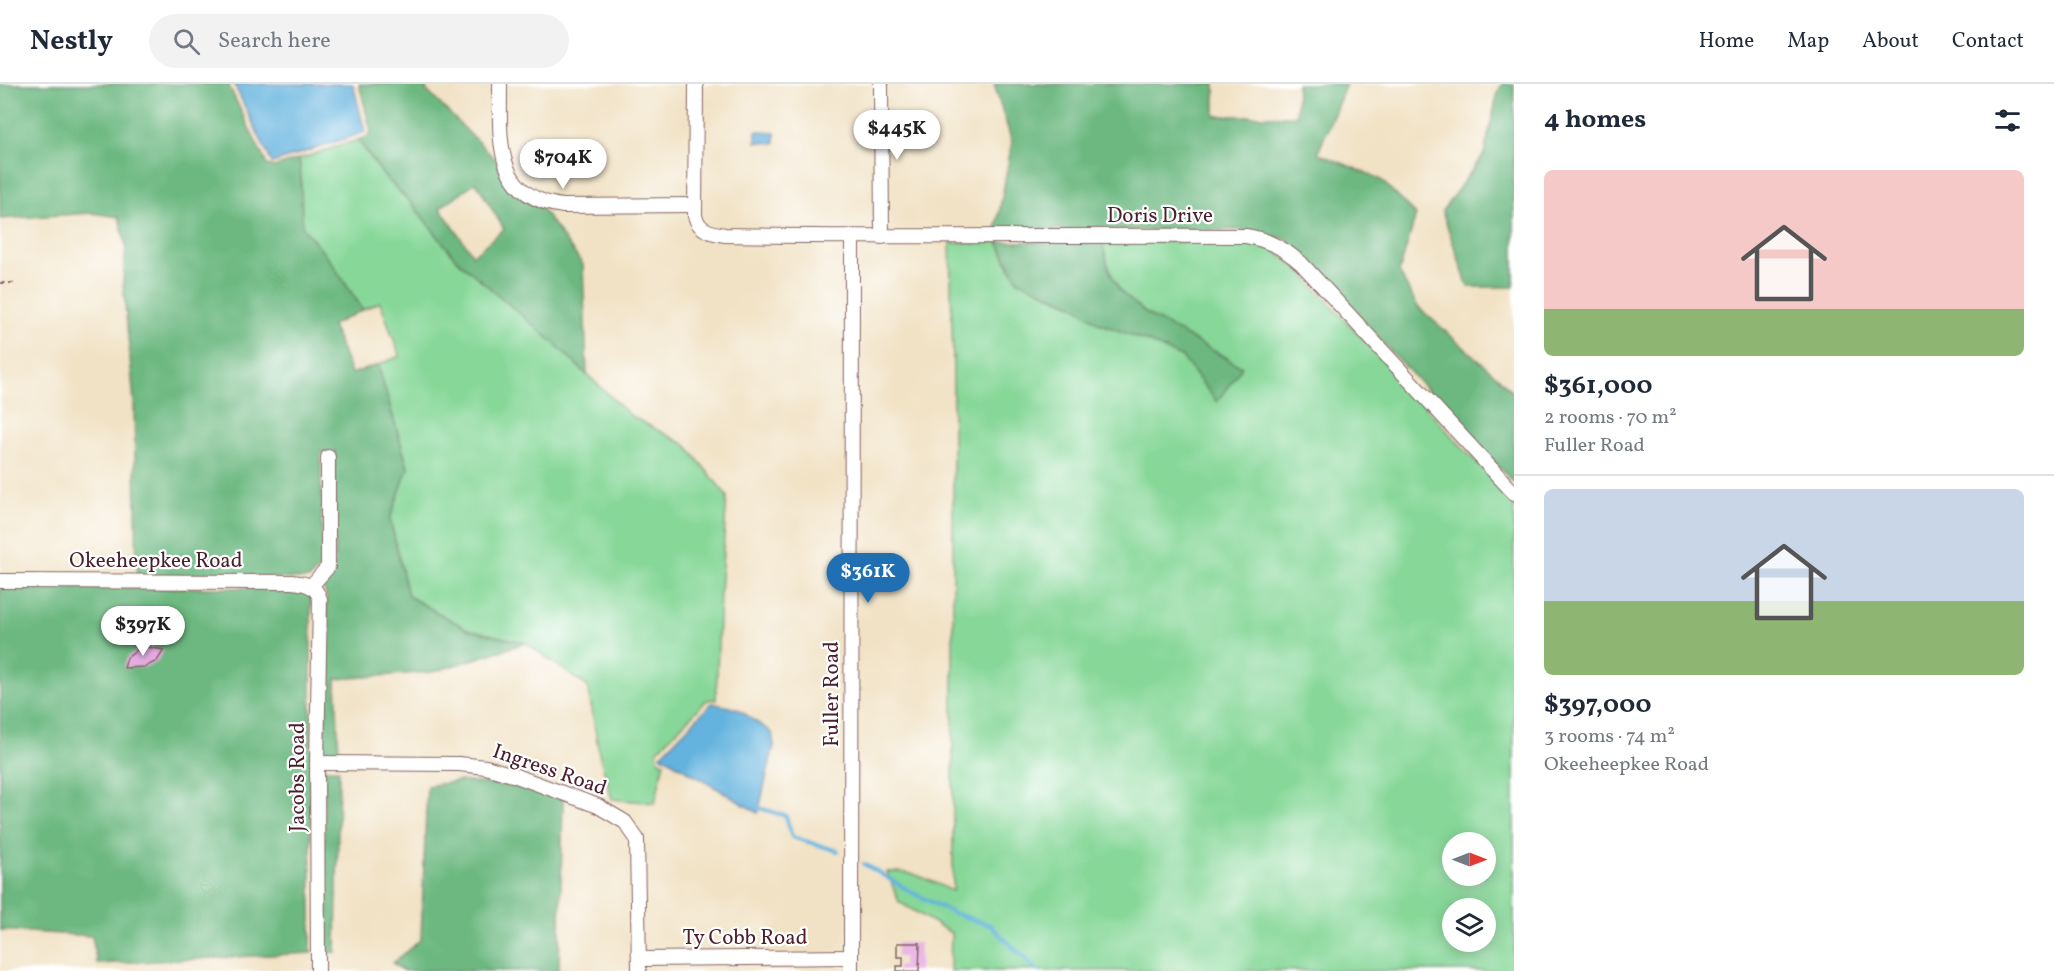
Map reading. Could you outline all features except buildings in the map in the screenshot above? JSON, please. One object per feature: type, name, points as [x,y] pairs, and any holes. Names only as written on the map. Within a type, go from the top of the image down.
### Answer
[{"type":"street","points":[[500,84],[501,139],[504,162],[513,180],[528,195],[542,202],[563,206],[696,205],[696,84]]},
{"type":"street","points":[[881,84],[882,237]]},
{"type":"street","name":"Doris Drive","points":[[696,205],[699,225],[710,233],[725,235],[1246,236],[1275,243],[1301,263],[1514,493]]},
{"type":"street","name":"Fuller Road","points":[[851,964],[852,237]]},
{"type":"street","points":[[311,586],[328,567],[328,457]]},
{"type":"street","name":"Okeeheepkee Road","points":[[0,581],[292,582],[311,586]]},
{"type":"street","name":"Jacobs Road","points":[[311,586],[318,592],[320,599],[317,764],[318,971]]},
{"type":"street","name":"Ingress Road","points":[[317,764],[430,764],[486,767],[577,798],[616,815],[632,830],[637,839],[639,965]]},
{"type":"street","name":"Ty Cobb Road","points":[[639,965],[851,964]]},
{"type":"path","points":[[0,283],[16,283]]},
{"type":"green space","points":[[0,84],[230,84],[267,165],[274,167],[299,159],[302,226],[331,262],[363,310],[332,325],[351,374],[378,365],[408,468],[390,519],[408,596],[467,629],[525,643],[433,672],[336,679],[339,757],[324,752],[327,599],[325,591],[320,586],[335,567],[335,451],[321,452],[322,565],[309,579],[137,575],[134,402],[123,282],[126,246],[119,217],[92,213],[0,219]]},
{"type":"green space","points":[[359,84],[426,84],[426,90],[496,160],[503,177],[517,194],[542,209],[583,265],[587,375],[554,343],[456,259],[413,205],[383,175],[358,140],[367,137],[371,131]],"holes":[[[476,182],[504,229],[473,255],[440,208]]]},
{"type":"green space","points":[[994,84],[1215,84],[1215,116],[1296,116],[1297,84],[1346,84],[1318,153],[1380,179],[1416,215],[1399,272],[1418,307],[1514,394],[1514,483],[1286,239],[1246,230],[996,230],[1012,142]]},
{"type":"green space","points":[[1502,84],[1514,84],[1514,287],[1468,287],[1442,211],[1484,154],[1498,92]]},
{"type":"green space","points":[[358,140],[383,175],[413,205],[456,259],[554,343],[631,416],[686,445],[727,496],[716,699],[707,700],[657,751],[658,759],[664,762],[655,803],[612,799],[599,753],[588,687],[526,643],[467,629],[408,596],[390,519],[408,468],[378,365],[400,356],[380,302],[363,310],[331,262],[301,226],[299,159]]},
{"type":"green space","points":[[1102,241],[1245,242],[1272,249],[1296,267],[1514,503],[1514,971],[950,971],[951,933],[899,902],[887,872],[914,874],[953,891],[953,366],[950,243],[998,242],[1010,269],[1050,296],[1075,306],[1099,323],[1183,358],[1217,402],[1228,358],[1169,328],[1140,309],[1119,289],[1108,266]]},
{"type":"green space","points":[[1102,241],[1108,267],[1120,291],[1147,314],[1242,367],[1217,402],[1183,358],[1099,323],[1075,306],[1018,281],[998,242]]},
{"type":"green space","points":[[0,587],[291,588],[307,591],[311,595],[311,953],[97,964],[92,936],[0,930]]},
{"type":"green space","points":[[324,769],[339,769],[336,952],[325,953]]},
{"type":"green space","points":[[459,781],[531,788],[563,800],[559,971],[403,971],[393,963],[421,939],[427,786]]},
{"type":"water","points":[[234,84],[353,84],[365,132],[272,163]]},
{"type":"water","points":[[756,131],[775,132],[775,143],[756,142]]},
{"type":"water","points":[[712,703],[738,709],[772,733],[774,745],[758,813],[661,755]]},
{"type":"waterway","points":[[756,807],[786,816],[792,837],[838,851]]},
{"type":"waterway","points":[[864,864],[953,913],[990,925],[1038,971]]}]
